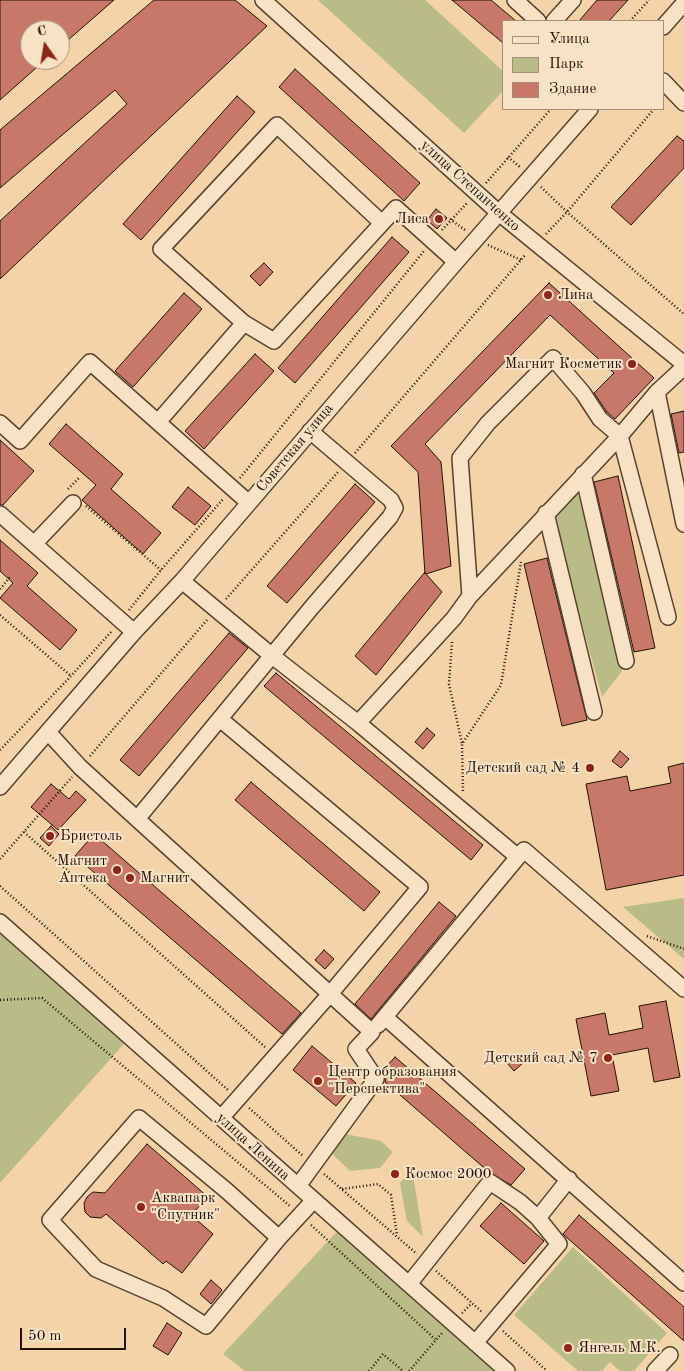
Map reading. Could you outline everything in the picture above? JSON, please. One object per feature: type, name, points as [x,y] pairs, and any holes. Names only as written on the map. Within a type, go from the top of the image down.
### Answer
[{"type":"street","points":[[514,0],[537,20]]},
{"type":"street","points":[[555,20],[573,0]]},
{"type":"street","name":"улица Степанченко","points":[[268,1],[477,194],[684,366]]},
{"type":"street","points":[[664,26],[684,3]]},
{"type":"street","points":[[664,82],[684,103]]},
{"type":"street","name":"Советская улица","points":[[0,787],[134,632],[182,581],[589,110]]},
{"type":"street","points":[[382,223],[277,125],[161,250],[244,324],[274,340],[396,208],[456,262]]},
{"type":"street","points":[[158,422],[244,324]]},
{"type":"street","points":[[470,596],[460,458],[488,424],[553,358],[583,393],[600,419],[620,436],[668,617]]},
{"type":"street","points":[[0,423],[20,441],[90,362],[249,503]]},
{"type":"street","points":[[358,723],[454,618],[470,596],[620,436],[657,392],[684,366]]},
{"type":"street","points":[[657,392],[684,524]]},
{"type":"street","points":[[137,819],[271,655],[390,517],[395,508],[391,500],[310,431]]},
{"type":"street","points":[[583,474],[626,660]]},
{"type":"street","points":[[34,544],[74,498]]},
{"type":"street","points":[[0,514],[134,632]]},
{"type":"street","points":[[546,514],[594,712]]},
{"type":"street","points":[[182,581],[271,655],[358,723],[518,857]]},
{"type":"street","points":[[220,719],[420,887],[330,994],[221,1118]]},
{"type":"street","points":[[48,732],[80,767],[372,1032]]},
{"type":"street","points":[[298,1186],[376,1080],[356,1048],[372,1032],[524,850],[684,990]]},
{"type":"street","name":"улица Ленина","points":[[0,922],[507,1371]]},
{"type":"street","points":[[384,1016],[684,1283]]},
{"type":"street","points":[[279,1238],[228,1191],[139,1118],[50,1220],[96,1269],[162,1298],[206,1326],[279,1238],[314,1200]]},
{"type":"street","points":[[538,1218],[569,1179]]},
{"type":"street","points":[[408,1284],[427,1263],[490,1182],[520,1202],[538,1218],[559,1244],[475,1343]]},
{"type":"street","points":[[655,1371],[670,1355]]},
{"type":"path","points":[[631,20],[649,0]]},
{"type":"path","points":[[0,750],[71,676],[121,620],[161,570],[233,487],[450,219],[477,194],[550,110]]},
{"type":"path","points":[[0,859],[216,609],[536,244],[567,212],[653,110]]},
{"type":"path","points":[[567,212],[684,314]]},
{"type":"path","points":[[80,477],[74,498],[161,570]]},
{"type":"path","points":[[462,744],[501,684],[525,538]]},
{"type":"path","points":[[0,589],[11,576]]},
{"type":"path","points":[[0,615],[71,676]]},
{"type":"path","points":[[454,618],[448,684],[462,744],[463,810]]},
{"type":"path","points":[[24,832],[275,1056]]},
{"type":"path","points":[[0,886],[224,1087],[398,1236],[547,1371]]},
{"type":"path","points":[[0,1000],[42,998],[273,1190],[435,1339]]},
{"type":"path","points":[[342,1189],[378,1184],[390,1195],[398,1236]]},
{"type":"path","points":[[409,1371],[435,1339],[472,1303]]},
{"type":"path","points":[[369,1371],[383,1354],[403,1371]]},
{"type":"green space","points":[[318,0],[425,0],[502,70],[502,92],[464,133]]},
{"type":"green space","points":[[577,490],[622,671],[602,697],[553,517]]},
{"type":"green space","points":[[684,898],[684,959],[623,907]]},
{"type":"green space","points":[[0,930],[129,1038],[0,1183]]},
{"type":"green space","points":[[340,1133],[381,1141],[393,1152],[380,1168],[350,1171],[327,1149]]},
{"type":"green space","points":[[412,1169],[423,1237],[407,1221],[400,1183]]},
{"type":"green space","points":[[344,1224],[506,1371],[245,1371],[223,1354]]},
{"type":"green space","points":[[573,1247],[667,1333],[634,1371],[620,1371],[610,1362],[602,1371],[578,1371],[514,1315]]},
{"type":"building","points":[[0,0],[114,0],[70,38],[70,20],[20,20],[20,70],[34,70],[0,100]]},
{"type":"building","points":[[154,0],[235,0],[267,26],[0,279],[0,221],[127,104],[115,90],[0,188],[0,130]]},
{"type":"building","points":[[452,0],[491,0],[515,20],[502,20],[502,42]]},
{"type":"building","points":[[597,0],[628,0],[610,20],[580,20]]},
{"type":"building","points":[[295,69],[420,183],[404,201],[279,87]]},
{"type":"building","points":[[237,96],[255,112],[141,240],[123,224]]},
{"type":"building","points":[[677,136],[684,141],[684,168],[631,225],[611,207]]},
{"type":"building","points":[[436,209],[447,218],[437,229],[427,220]]},
{"type":"building","points":[[392,237],[409,252],[295,383],[278,368]]},
{"type":"building","points":[[264,263],[273,272],[260,286],[250,276]]},
{"type":"building","points":[[549,283],[654,378],[615,419],[607,412],[594,393],[614,373],[550,315],[425,444],[441,462],[451,566],[426,574],[442,592],[376,675],[355,656],[425,572],[418,472],[391,446]]},
{"type":"building","points":[[184,293],[202,309],[133,387],[115,371]]},
{"type":"building","points":[[255,354],[274,371],[204,449],[185,431]]},
{"type":"building","points":[[684,411],[684,452],[679,453],[671,414]]},
{"type":"building","points":[[66,424],[123,474],[111,489],[161,533],[143,554],[82,500],[96,485],[49,444]]},
{"type":"building","points":[[0,440],[34,471],[3,505],[0,505]]},
{"type":"building","points":[[618,476],[655,648],[634,652],[594,482]]},
{"type":"building","points":[[355,484],[375,502],[287,603],[267,586]]},
{"type":"building","points":[[188,487],[211,506],[195,525],[172,507]]},
{"type":"building","points":[[0,540],[38,573],[27,586],[77,630],[60,650],[0,598],[13,583],[0,571]]},
{"type":"building","points":[[547,558],[587,720],[562,726],[524,564]]},
{"type":"building","points":[[229,633],[248,648],[139,776],[120,760]]},
{"type":"building","points":[[276,673],[483,845],[471,860],[264,686]]},
{"type":"building","points":[[427,728],[435,735],[423,749],[415,742]]},
{"type":"building","points":[[620,751],[629,759],[621,768],[612,761]]},
{"type":"building","points":[[684,763],[684,875],[606,890],[586,784],[627,776],[630,791],[671,783],[668,767]]},
{"type":"building","points":[[251,782],[380,892],[364,911],[235,800]]},
{"type":"building","points":[[51,784],[69,799],[76,791],[86,800],[58,830],[31,807]]},
{"type":"building","name":"Бристоль","points":[[51,826],[59,834],[49,846],[40,838]]},
{"type":"building","points":[[94,834],[301,1013],[282,1034],[75,856]]},
{"type":"building","points":[[439,902],[456,916],[371,1019],[355,1004]]},
{"type":"building","points":[[324,950],[334,959],[325,969],[315,960]]},
{"type":"building","points":[[666,1001],[680,1077],[654,1082],[648,1048],[612,1055],[619,1091],[591,1096],[576,1019],[605,1013],[609,1035],[643,1028],[639,1006]]},
{"type":"building","points":[[312,1046],[356,1083],[336,1106],[293,1070]]},
{"type":"building","points":[[516,1055],[523,1063],[514,1071],[507,1063]]},
{"type":"building","points":[[395,1057],[525,1169],[511,1185],[490,1173],[385,1082],[382,1071]]},
{"type":"building","name":"Аквапарк \"Спутник\"","points":[[147,1144],[208,1197],[191,1215],[213,1234],[182,1273],[166,1261],[163,1264],[106,1214],[101,1218],[90,1217],[85,1212],[84,1203],[87,1197],[93,1192],[105,1193]]},
{"type":"building","points":[[501,1203],[544,1241],[524,1264],[480,1226]]},
{"type":"building","points":[[579,1215],[684,1307],[684,1341],[563,1234]]},
{"type":"building","points":[[211,1280],[222,1290],[211,1304],[200,1294]]},
{"type":"building","points":[[167,1323],[182,1333],[168,1355],[153,1346]]},
{"type":"place","name":"Лиса","points":[[439,219]]},
{"type":"place","name":"Лина","points":[[548,295]]},
{"type":"place","name":"Магнит Косметик","points":[[632,364]]},
{"type":"place","name":"Детский сад № 4","points":[[590,768]]},
{"type":"place","name":"Бристоль","points":[[50,836]]},
{"type":"place","name":"Магнит Аптека","points":[[117,870]]},
{"type":"place","name":"Магнит","points":[[130,878]]},
{"type":"place","name":"Детский сад № 7","points":[[608,1058]]},
{"type":"place","name":"Центр образования \"Перспектива\"","points":[[318,1081]]},
{"type":"place","name":"Космос 2000","points":[[395,1174]]},
{"type":"place","name":"Аквапарк \"Спутник\"","points":[[141,1207]]},
{"type":"place","name":"Янгель М.К.","points":[[568,1348]]}]
